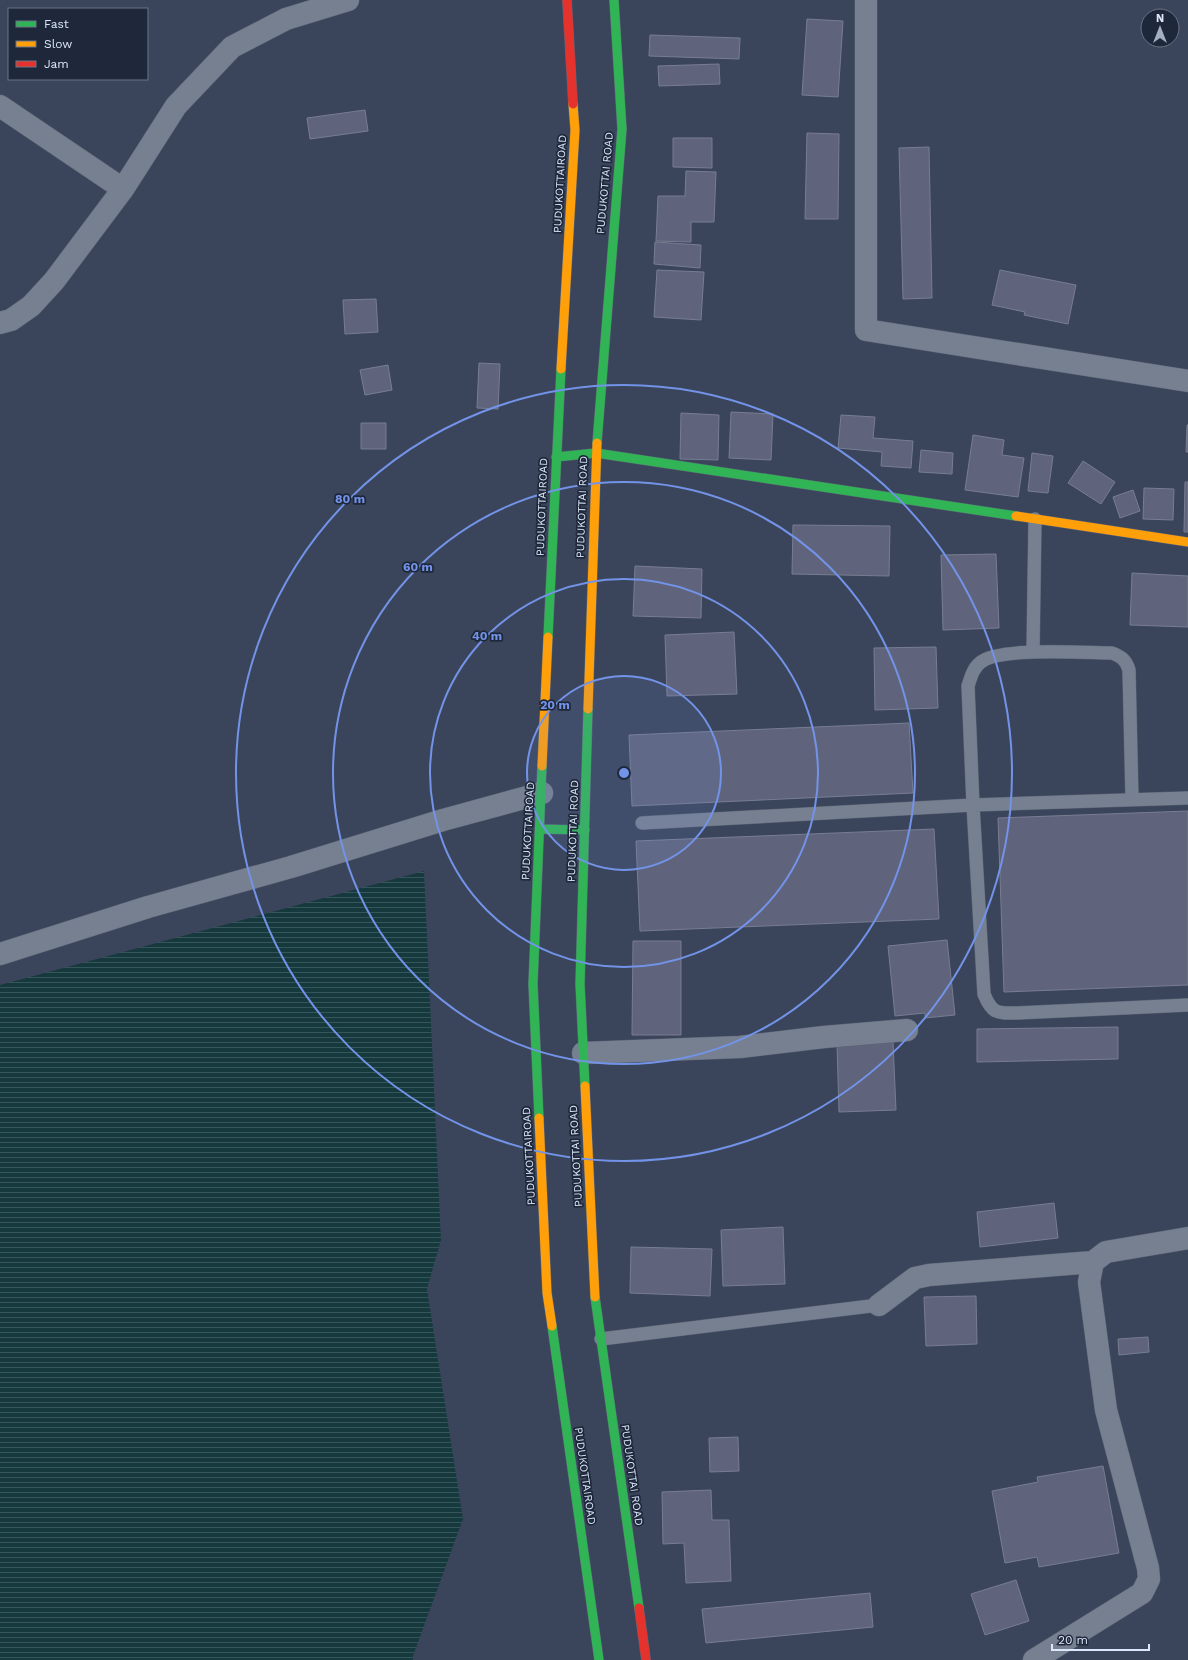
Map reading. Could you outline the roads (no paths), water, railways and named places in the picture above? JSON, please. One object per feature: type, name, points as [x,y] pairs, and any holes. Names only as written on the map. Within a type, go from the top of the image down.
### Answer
[{"type":"main road","name":"PUDUKOTTAIROAD","points":[[567,0],[575,130],[556,457],[533,984],[547,1293],[599,1660]]},
{"type":"main road","name":"PUDUKOTTAI ROAD","points":[[614,0],[622,129],[596,453],[580,984],[594,1290],[646,1660]]},
{"type":"main road","points":[[556,457],[596,453],[1188,542]]},
{"type":"main road","points":[[540,829],[585,830]]},
{"type":"street","points":[[0,323],[11,320],[31,306],[54,282],[123,189],[176,106],[232,47],[286,19],[348,0]]},
{"type":"street","points":[[866,0],[866,330],[1188,381]]},
{"type":"street","points":[[0,106],[123,189]]},
{"type":"street","points":[[0,954],[148,907],[291,867],[450,818],[542,793]]},
{"type":"street","points":[[583,1053],[740,1047],[831,1036],[907,1030]]},
{"type":"street","points":[[879,1305],[915,1278],[928,1275],[1094,1262],[1106,1252],[1188,1238]]},
{"type":"street","points":[[1034,1660],[1142,1593],[1149,1579],[1148,1568],[1106,1410],[1089,1282],[1094,1262]]},
{"type":"lane","points":[[1033,652],[1035,519]]},
{"type":"lane","points":[[1132,799],[1128,670],[1126,662],[1121,657],[1112,653],[1033,652],[993,656],[981,661],[972,671],[968,686],[973,805],[984,994],[989,1006],[1001,1013],[1017,1013],[1188,1005]]},
{"type":"lane","points":[[642,823],[973,805],[1188,798]]},
{"type":"lane","points":[[601,1339],[879,1305]]}]
